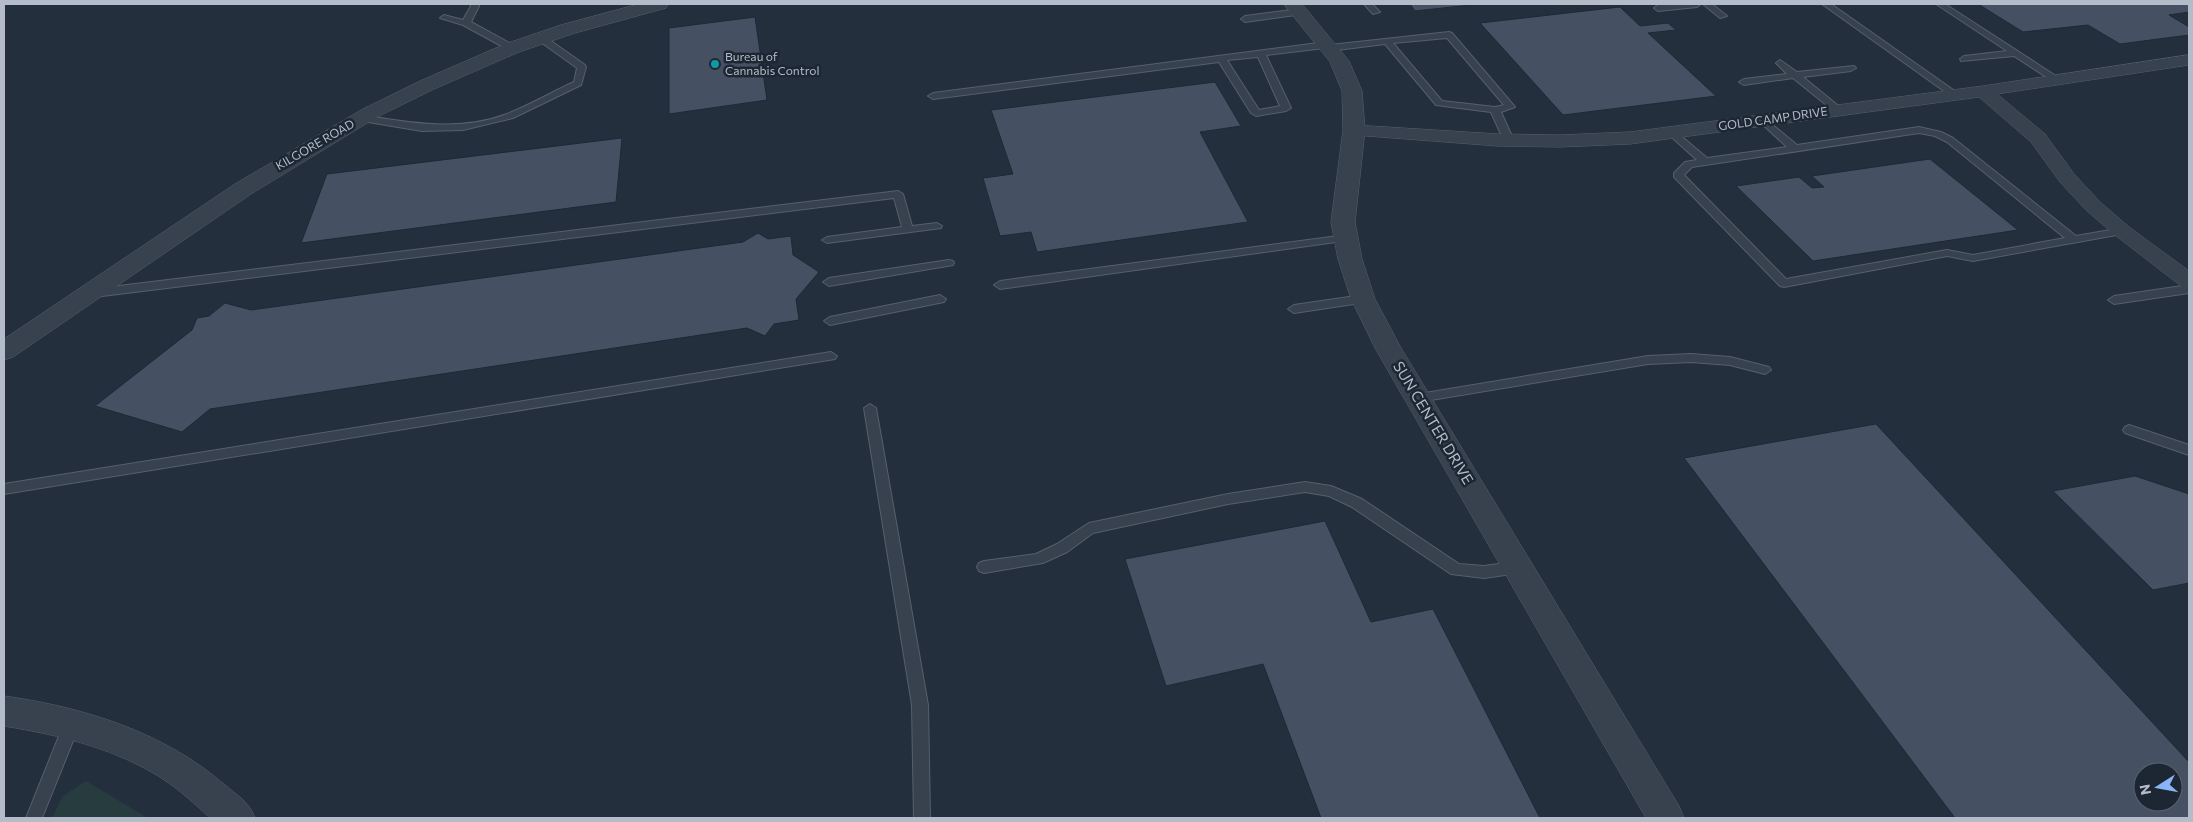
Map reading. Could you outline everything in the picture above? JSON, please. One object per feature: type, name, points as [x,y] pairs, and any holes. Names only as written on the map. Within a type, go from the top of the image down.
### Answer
[{"type":"street","name":"KILGORE ROAD","points":[[4,351],[243,189],[362,118],[427,85],[512,48],[659,4]]},
{"type":"street","name":"SUN CENTER DRIVE","points":[[1297,8],[1339,61],[1352,91],[1354,130],[1343,222],[1350,259],[1363,299],[1388,348],[1666,818]]},
{"type":"street","name":"GOLD CAMP DRIVE","points":[[1354,130],[1509,140],[1560,141],[1630,138],[2057,80],[2189,60]]},
{"type":"street","points":[[1983,90],[2031,131],[2049,151],[2079,192],[2122,231],[2189,281]]},
{"type":"street","points":[[4,711],[21,713],[114,737],[172,766],[237,818]]},
{"type":"lane","points":[[466,23],[475,6],[474,4]]},
{"type":"lane","points":[[1368,4],[1376,12]]},
{"type":"lane","points":[[1658,8],[1697,4]]},
{"type":"lane","points":[[1707,4],[1723,16]]},
{"type":"lane","points":[[1826,4],[1954,94]]},
{"type":"lane","points":[[1940,4],[2057,80]]},
{"type":"lane","points":[[1245,19],[1297,8]]},
{"type":"lane","points":[[444,18],[466,23],[512,48]]},
{"type":"lane","points":[[933,96],[1261,54],[1327,47],[1387,41],[1448,35],[1510,107],[1495,110],[1439,103],[1387,41]]},
{"type":"lane","points":[[362,118],[422,128],[463,127],[510,116],[578,83],[582,67],[542,38]]},
{"type":"lane","points":[[1964,59],[2015,52]]},
{"type":"lane","points":[[1222,59],[1256,113],[1286,108],[1261,54]]},
{"type":"lane","points":[[1780,63],[1838,110]]},
{"type":"lane","points":[[1744,82],[1851,68]]},
{"type":"lane","points":[[1495,110],[1509,140]]},
{"type":"lane","points":[[1763,120],[1796,149]]},
{"type":"lane","points":[[2074,240],[1950,140],[1938,134],[1919,130],[1689,164],[1678,174],[1784,283],[1947,254],[1973,258],[2074,240],[2122,231]]},
{"type":"lane","points":[[1671,132],[1705,162]]},
{"type":"lane","points":[[91,293],[898,194],[908,230]]},
{"type":"lane","points":[[827,240],[937,226]]},
{"type":"lane","points":[[1000,285],[1346,238]]},
{"type":"lane","points":[[829,282],[949,263]]},
{"type":"lane","points":[[2114,300],[2189,289]]},
{"type":"lane","points":[[1294,309],[1363,299]]},
{"type":"lane","points":[[830,321],[940,300]]},
{"type":"lane","points":[[4,489],[832,356]]},
{"type":"lane","points":[[1419,398],[1648,360],[1690,358],[1730,361],[1765,370]]},
{"type":"lane","points":[[870,408],[920,705],[922,818]]},
{"type":"lane","points":[[2129,430],[2189,450]]},
{"type":"lane","points":[[984,567],[1038,559],[1062,548],[1089,528],[1228,499],[1305,487],[1331,491],[1357,503],[1456,570],[1484,572],[1519,567]]},
{"type":"lane","points":[[34,818],[71,726]]},
{"type":"green space","points":[[86,781],[148,818],[52,818],[63,796]]},
{"type":"building","points":[[1410,4],[1480,4],[1415,11]]},
{"type":"building","points":[[1978,4],[2189,4],[2189,12],[2169,15],[2189,27],[2189,35],[2120,44],[2088,25],[2023,32]]},
{"type":"building","points":[[1620,7],[1640,26],[1668,23],[1676,30],[1648,33],[1716,96],[1563,115],[1480,23]]},
{"type":"building","name":"Bureau of Cannabis Control","points":[[755,17],[767,100],[669,114],[669,28]]},
{"type":"building","points":[[1215,82],[1241,126],[1200,132],[1248,222],[1037,252],[1031,232],[1000,236],[983,178],[1013,174],[991,110]]},
{"type":"building","points":[[622,138],[616,202],[301,243],[327,174]]},
{"type":"building","points":[[1930,159],[2018,230],[1813,261],[1736,186],[1799,177],[1812,188],[1824,187],[1812,176]]},
{"type":"building","points":[[758,233],[768,239],[791,236],[793,255],[819,272],[796,299],[799,320],[774,324],[765,336],[747,328],[210,409],[182,432],[95,406],[192,330],[197,318],[209,316],[225,303],[251,310],[743,242]]},
{"type":"building","points":[[1876,424],[2189,762],[2189,818],[1955,818],[1684,458]]},
{"type":"building","points":[[2135,476],[2189,494],[2189,583],[2153,590],[2053,491]]},
{"type":"building","points":[[1325,521],[1371,622],[1433,609],[1540,818],[1321,818],[1263,664],[1166,686],[1125,559]]},
{"type":"place","name":"Bureau of Cannabis Control","points":[[715,64]]}]
